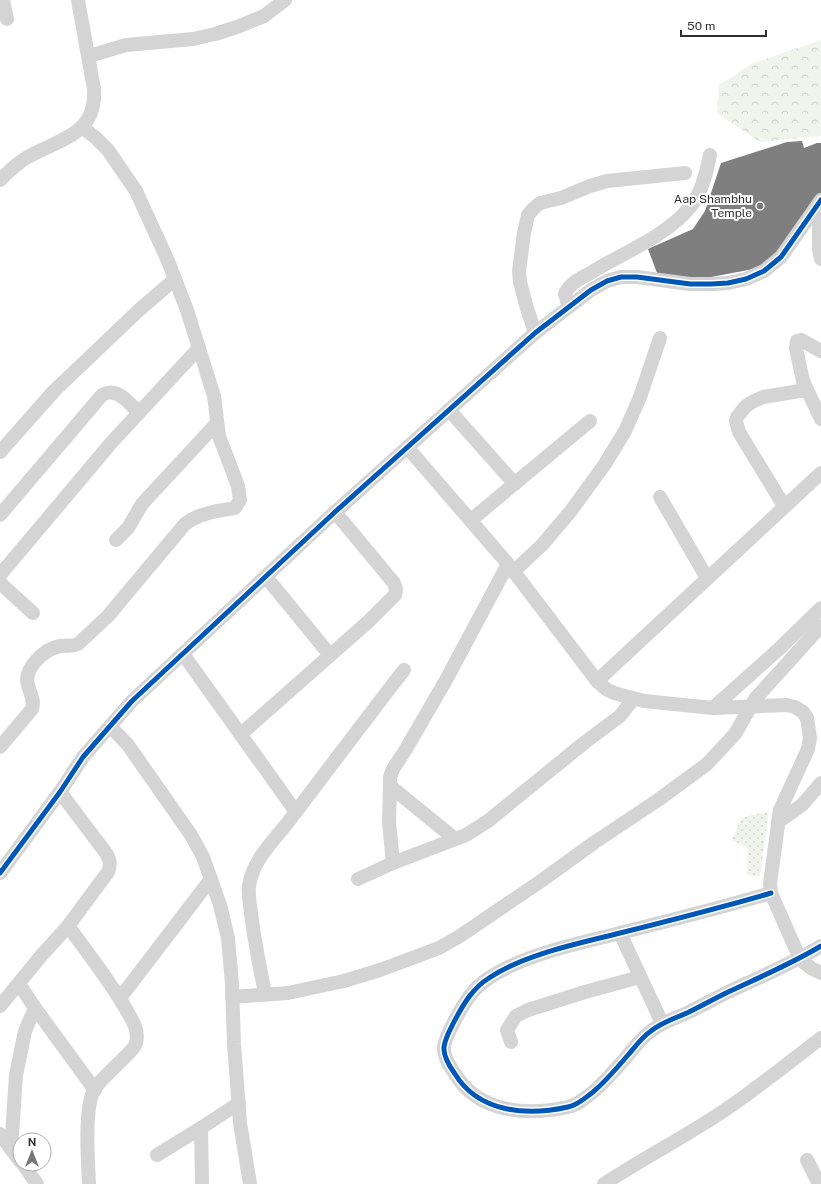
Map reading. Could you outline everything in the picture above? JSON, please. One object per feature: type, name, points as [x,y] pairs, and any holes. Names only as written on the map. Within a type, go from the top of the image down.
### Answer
[{"type":"street","points":[[2,0],[7,19]]},
{"type":"street","points":[[0,180],[11,169],[26,158],[75,134],[82,128],[91,112],[94,103],[94,89],[78,0]]},
{"type":"street","points":[[89,56],[126,45],[193,39],[215,34],[264,16],[285,0]]},
{"type":"street","points":[[0,747],[32,709],[34,702],[27,681],[27,676],[31,666],[47,651],[53,648],[59,646],[75,646],[78,644],[108,616],[185,524],[190,520],[204,514],[235,508],[240,500],[240,495],[219,436],[214,396],[176,279],[136,191],[108,150],[96,138],[82,128]]},
{"type":"street","points":[[569,307],[565,294],[570,285],[660,235],[692,205],[704,182],[710,155]]},
{"type":"street","points":[[535,333],[520,282],[519,271],[524,233],[528,215],[533,208],[540,203],[561,198],[590,186],[607,181],[685,173]]},
{"type":"street","points":[[0,873],[60,792],[83,757],[132,701],[335,512],[535,333],[591,290],[607,281],[621,277],[712,284],[728,283],[756,275],[764,271],[781,257],[820,202]]},
{"type":"street","points":[[820,202],[821,259]]},
{"type":"street","points":[[0,452],[54,392],[138,311],[176,279]]},
{"type":"street","points":[[393,863],[389,822],[390,778],[393,769],[511,568],[542,544],[570,512],[605,464],[625,430],[640,397],[660,338]]},
{"type":"street","points":[[821,351],[801,340],[797,341],[796,348],[803,381],[821,419]]},
{"type":"street","points":[[0,575],[111,443],[199,348]]},
{"type":"street","points":[[784,506],[738,432],[736,421],[738,413],[746,406],[763,397],[806,390]]},
{"type":"street","points":[[0,514],[106,392],[116,392],[139,413]]},
{"type":"street","points":[[449,410],[515,484]]},
{"type":"street","points":[[471,520],[590,421]]},
{"type":"street","points":[[116,540],[128,528],[142,504],[217,423]]},
{"type":"street","points":[[408,447],[511,568],[597,681],[606,689],[633,699],[713,708],[786,705],[795,707],[803,712],[809,725],[810,738],[808,749],[783,801],[778,822],[770,877],[771,893],[800,959],[811,968],[821,972]]},
{"type":"street","points":[[597,681],[821,473]]},
{"type":"street","points":[[660,497],[708,578]]},
{"type":"street","points":[[241,734],[330,656],[391,600],[396,593],[394,583],[335,512]]},
{"type":"street","points":[[266,577],[330,656]]},
{"type":"street","points":[[0,583],[33,613]]},
{"type":"street","points":[[713,708],[780,648],[821,608]]},
{"type":"street","points":[[232,997],[299,991],[344,981],[380,970],[440,948],[460,936],[695,774],[731,739],[755,699],[821,626]]},
{"type":"street","points":[[184,654],[296,812]]},
{"type":"street","points":[[265,994],[252,924],[249,886],[257,862],[404,670]]},
{"type":"street","points":[[358,879],[393,863],[466,835],[488,821],[584,743],[620,716],[633,699]]},
{"type":"street","points":[[110,726],[128,745],[198,846],[212,879],[225,922],[228,938],[241,1131],[248,1183]]},
{"type":"street","points":[[778,822],[802,805],[821,782]]},
{"type":"street","points":[[390,786],[456,839]]},
{"type":"street","points":[[0,1006],[68,926],[108,872],[110,867],[110,861],[86,825],[60,792]]},
{"type":"street","points":[[120,998],[212,879]]},
{"type":"street","points":[[771,893],[577,944],[517,962],[502,970],[475,988],[464,1003],[444,1047],[445,1056],[451,1069],[469,1092],[493,1106],[510,1110],[529,1111],[543,1111],[571,1106],[583,1100],[605,1082],[650,1031],[662,1023],[800,959],[821,946]]},
{"type":"street","points":[[68,926],[120,998],[133,1022],[136,1031],[136,1043],[133,1049],[108,1072],[95,1090],[92,1098],[88,1119],[89,1184]]},
{"type":"street","points":[[620,933],[662,1023]]},
{"type":"street","points":[[510,1042],[508,1030],[511,1023],[516,1016],[528,1010],[640,977]]},
{"type":"street","points":[[19,984],[95,1090]]},
{"type":"street","points":[[13,1132],[16,1075],[25,1031],[35,1008]]},
{"type":"street","points":[[604,1184],[720,1114],[821,1038]]},
{"type":"street","points":[[157,1155],[239,1103]]},
{"type":"street","points":[[201,1128],[202,1184]]},
{"type":"street","points":[[0,1134],[12,1149]]},
{"type":"street","points":[[807,1160],[819,1184]]},
{"type":"street","points":[[28,1172],[37,1184]]},
{"type":"green space","points":[[821,40],[821,136],[760,142],[717,113],[719,85],[751,64]]},
{"type":"green space","points":[[769,811],[760,876],[747,875],[748,848],[732,840],[741,818]]},
{"type":"building","name":"Aap Shambhu Temple","points":[[802,141],[804,148],[821,143],[821,193],[769,266],[706,278],[688,278],[657,273],[648,249],[693,229],[705,211],[721,163],[787,142]]},
{"type":"cycle path","points":[[0,873],[60,792],[83,757],[132,701],[335,512],[535,333],[591,290],[607,281],[621,277],[637,277],[690,284],[711,284],[728,283],[746,279],[764,271],[781,257],[821,200]]},
{"type":"cycle path","points":[[771,893],[567,946],[550,951],[503,970],[478,986],[469,996],[458,1014],[448,1033],[445,1044],[444,1050],[449,1065],[465,1087],[477,1097],[490,1104],[521,1111],[552,1110],[572,1106],[598,1088],[616,1070],[642,1039],[655,1028],[786,965],[821,946]]},
{"type":"place","name":"Aap Shambhu Temple","points":[[760,206]]}]
